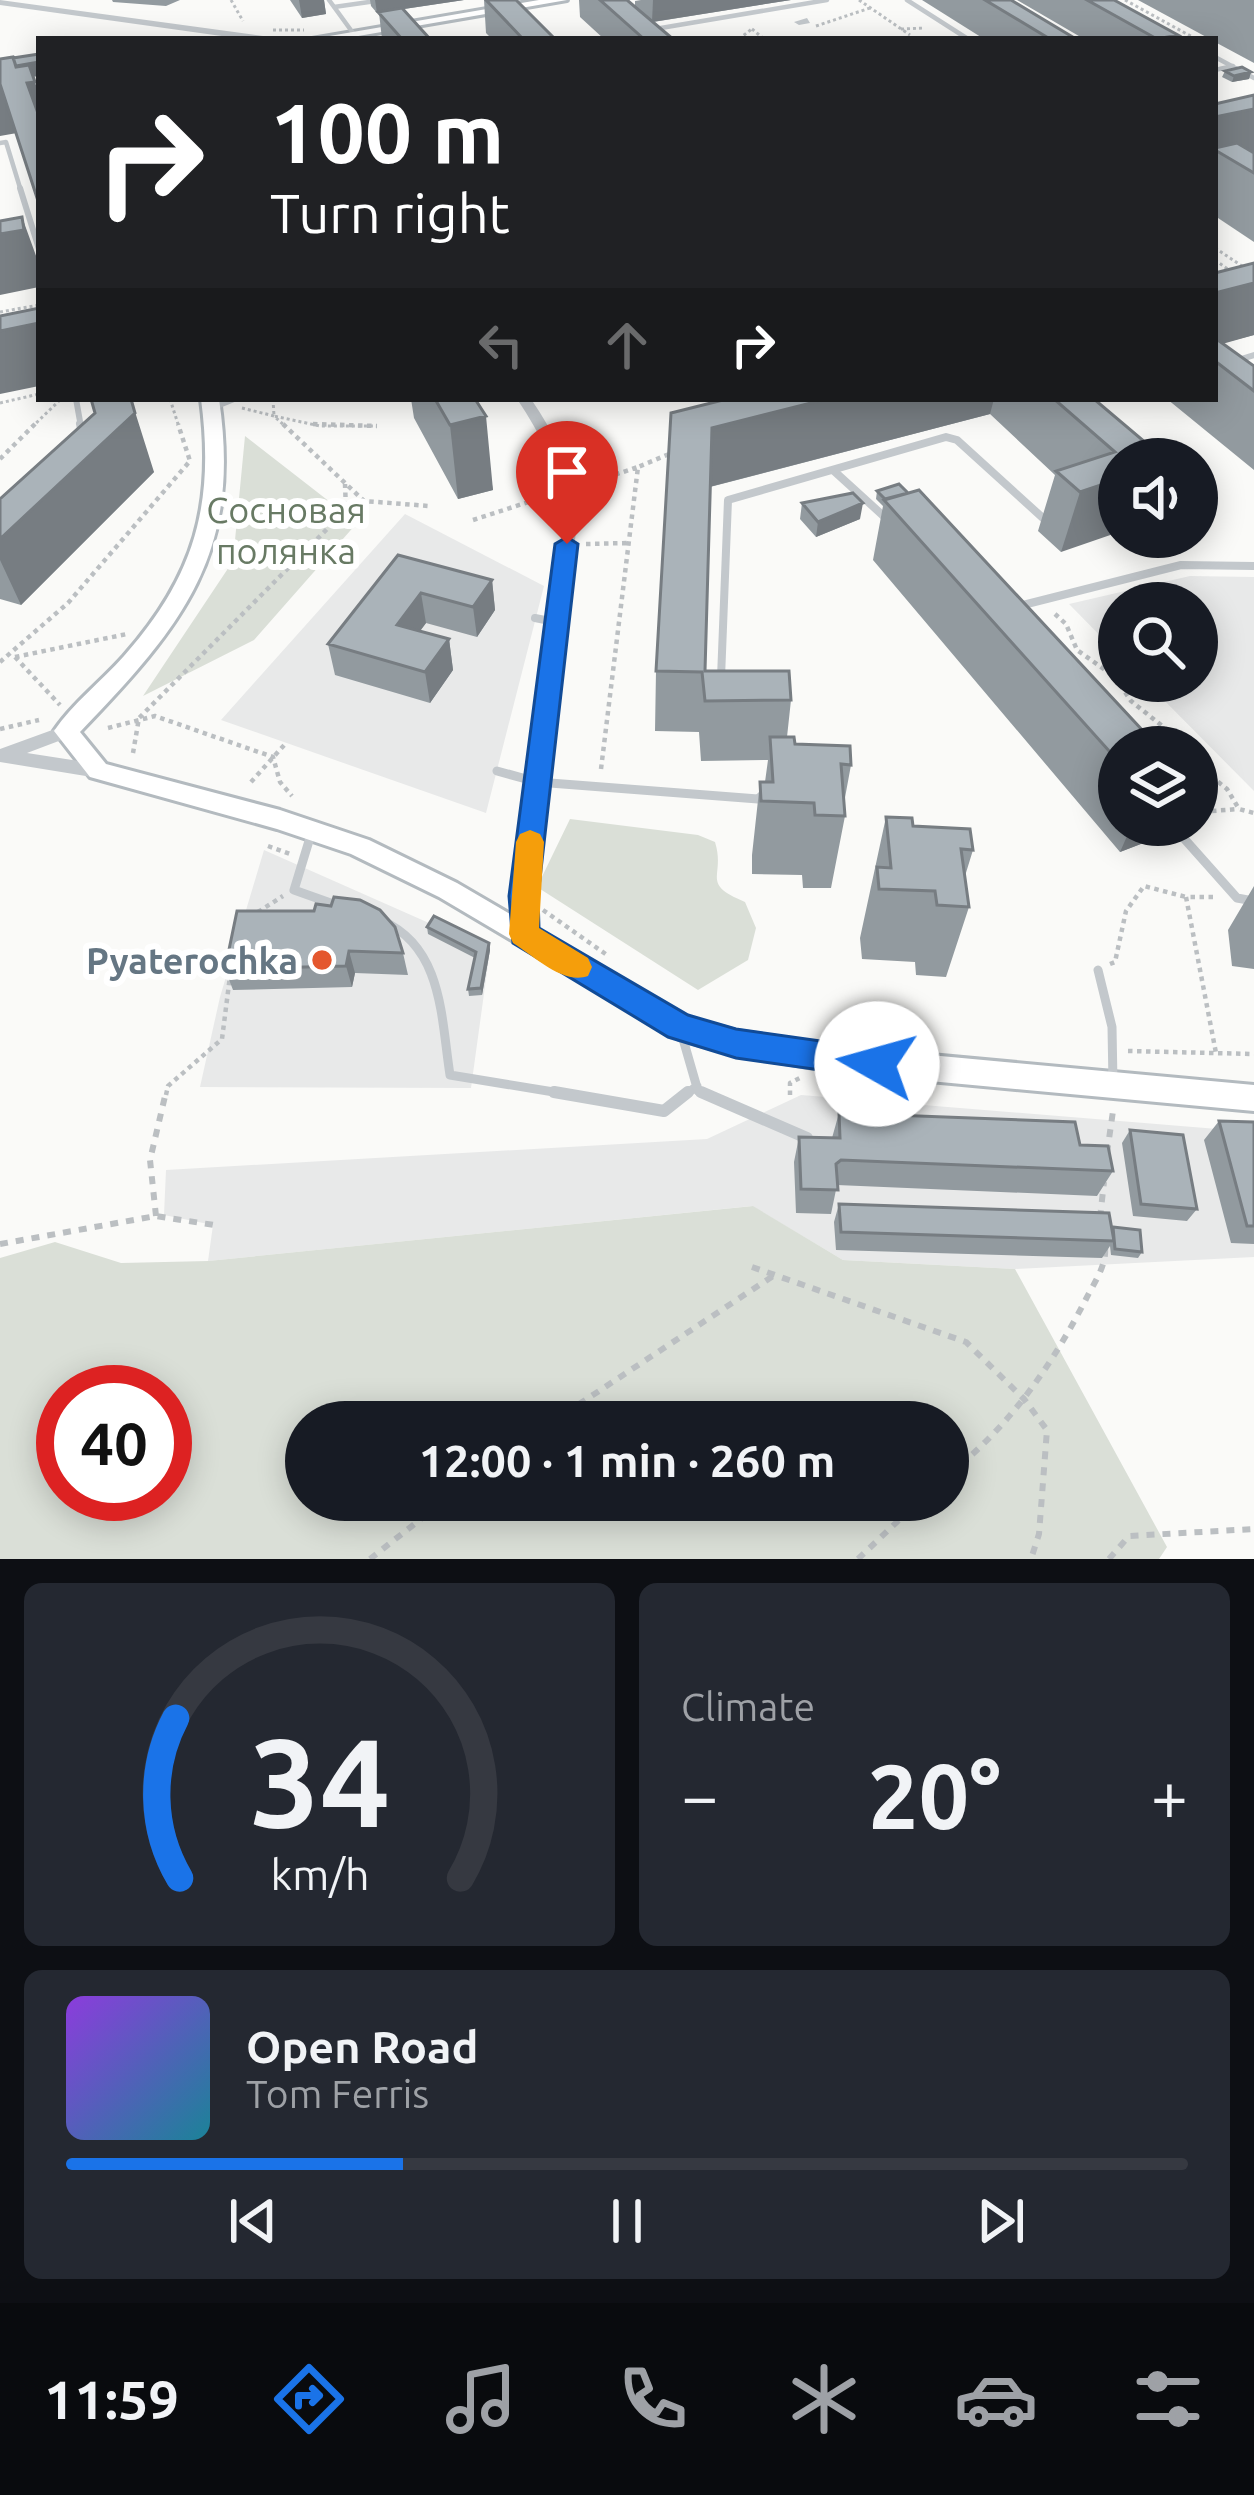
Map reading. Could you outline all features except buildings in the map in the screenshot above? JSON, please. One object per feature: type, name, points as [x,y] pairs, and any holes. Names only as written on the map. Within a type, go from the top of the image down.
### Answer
[{"type":"street","points":[[327,36],[349,29],[412,30],[561,0]]},
{"type":"street","points":[[0,2],[267,35]]},
{"type":"street","points":[[524,934],[524,896],[555,622],[572,514],[568,476],[558,448],[526,402]]},
{"type":"street","points":[[1,756],[64,719],[158,628],[176,604],[208,541],[220,490],[215,403]]},
{"type":"street","points":[[64,719],[98,771]]},
{"type":"street","points":[[1,756],[98,771],[360,847],[524,934],[679,1027],[736,1043],[1113,1095],[1254,1097]]},
{"type":"lane","points":[[329,0],[349,29]]},
{"type":"lane","points":[[334,8],[383,0]]},
{"type":"lane","points":[[644,36],[638,31],[827,0]]},
{"type":"lane","points":[[907,0],[963,36]]},
{"type":"lane","points":[[1218,55],[1231,51]]},
{"type":"lane","points":[[1218,58],[1254,78]]},
{"type":"lane","points":[[1218,69],[1233,66]]},
{"type":"lane","points":[[0,143],[5,142],[36,240]]},
{"type":"lane","points":[[1218,366],[1254,356]]},
{"type":"lane","points":[[77,402],[86,453]]},
{"type":"lane","points":[[719,701],[728,500],[946,437],[957,440],[1044,519]]},
{"type":"lane","points":[[834,471],[903,534]]},
{"type":"lane","points":[[1008,609],[1181,565],[1254,566]]},
{"type":"lane","points":[[536,618],[555,622]]},
{"type":"lane","points":[[497,771],[537,782],[758,799],[772,788]]},
{"type":"lane","points":[[312,830],[294,890],[352,910]]},
{"type":"lane","points":[[1191,846],[1237,898],[1254,901]]},
{"type":"lane","points":[[374,919],[411,933],[426,952],[450,1075],[664,1111],[697,1086]]},
{"type":"lane","points":[[1098,970],[1112,1027],[1113,1095]]},
{"type":"lane","points":[[679,1027],[698,1091],[807,1138]]},
{"type":"path","points":[[231,0],[243,27]]},
{"type":"path","points":[[859,0],[910,35]]},
{"type":"path","points":[[1125,0],[1191,36]]},
{"type":"path","points":[[804,24],[844,20],[870,8]]},
{"type":"path","points":[[267,35],[349,29]]},
{"type":"path","points":[[752,29],[760,36]]},
{"type":"path","points":[[1218,250],[1254,274]]},
{"type":"path","points":[[1218,262],[1234,274]]},
{"type":"path","points":[[0,312],[36,305]]},
{"type":"path","points":[[0,403],[36,395]]},
{"type":"path","points":[[0,459],[58,402]]},
{"type":"path","points":[[15,657],[190,461],[171,402]]},
{"type":"path","points":[[273,402],[274,416],[364,501],[429,506]]},
{"type":"path","points":[[215,403],[320,426],[377,426]]},
{"type":"path","points":[[599,787],[638,467],[692,448]]},
{"type":"path","points":[[134,753],[133,732],[139,718],[346,510],[345,484]]},
{"type":"path","points":[[567,544],[629,543]]},
{"type":"path","points":[[1044,600],[1066,624],[1077,650],[1115,677],[1131,700],[1162,726]]},
{"type":"path","points":[[0,662],[158,628]]},
{"type":"path","points":[[15,657],[64,719]]},
{"type":"path","points":[[108,728],[155,716],[273,757]]},
{"type":"path","points":[[0,729],[43,719]]},
{"type":"path","points":[[251,782],[286,742]]},
{"type":"path","points":[[273,757],[280,782],[292,796]]},
{"type":"path","points":[[1218,782],[1240,809]]},
{"type":"path","points":[[1218,811],[1254,813]]},
{"type":"path","points":[[268,846],[303,859]]},
{"type":"path","points":[[1098,970],[1115,962],[1126,911],[1144,886],[1186,897],[1237,898]]},
{"type":"path","points":[[254,916],[294,890]]},
{"type":"path","points":[[1186,897],[1216,1053]]},
{"type":"path","points":[[538,906],[615,961]]},
{"type":"path","points":[[156,1216],[150,1160],[168,1086],[222,1039],[233,966]]},
{"type":"path","points":[[1112,1051],[1254,1054]]},
{"type":"path","points":[[969,1461],[1024,1399],[1072,1331],[1106,1258],[1100,1215],[1113,1095]]},
{"type":"path","points":[[0,1244],[156,1216],[214,1225]]},
{"type":"path","points":[[752,1267],[966,1342],[1024,1399],[1047,1430],[1039,1534],[1031,1559]]},
{"type":"path","points":[[585,1401],[774,1275]]},
{"type":"path","points":[[370,1559],[418,1521]]},
{"type":"path","points":[[858,1559],[898,1521]]},
{"type":"path","points":[[1108,1559],[1129,1536],[1254,1529]]},
{"type":"shaded area","points":[[405,514],[544,586],[486,813],[221,720]]},
{"type":"shaded area","points":[[1190,576],[1254,577],[1254,791],[1218,755],[1218,726],[1190,726],[1166,702],[1218,702],[1218,582],[1164,582]]},
{"type":"shaded area","points":[[1098,597],[1098,634],[1069,604]]},
{"type":"shaded area","points":[[264,850],[490,950],[471,1088],[200,1087],[220,997]]},
{"type":"shaded area","points":[[801,1095],[1254,1132],[1254,1257],[1015,1269],[843,1260],[752,1206],[208,1261],[213,1225],[164,1215],[166,1170],[707,1139]]},
{"type":"green space","name":"Сосновая полянка","points":[[245,436],[357,523],[254,640],[143,696],[233,561]]},
{"type":"green space","points":[[570,819],[698,835],[715,842],[718,884],[745,902],[756,928],[748,960],[698,990],[537,887]]},
{"type":"green space","points":[[753,1206],[843,1260],[1015,1269],[1167,1547],[1159,1559],[0,1559],[0,1258],[55,1242],[121,1263],[208,1261]]},
{"type":"slow traffic","points":[[530,842],[524,934],[577,967]]},
{"type":"place","name":"Pyaterochka","points":[[322,960]]},
{"type":"route","points":[[567,544],[524,896],[524,934],[679,1027],[788,1053],[877,1064]]}]
